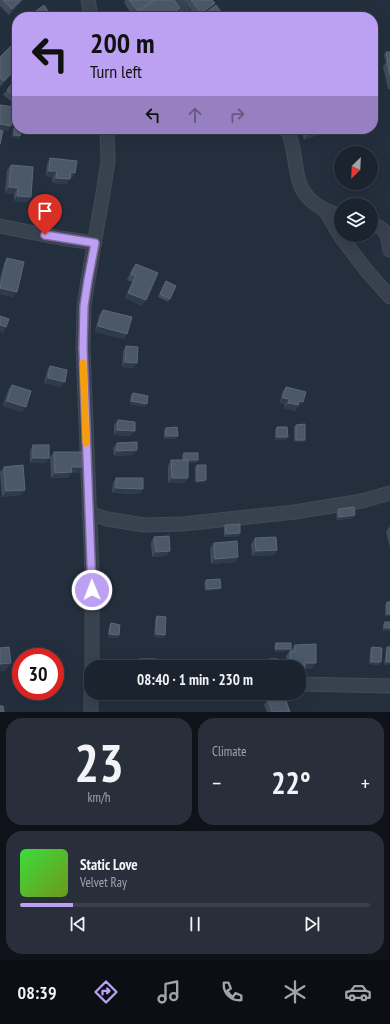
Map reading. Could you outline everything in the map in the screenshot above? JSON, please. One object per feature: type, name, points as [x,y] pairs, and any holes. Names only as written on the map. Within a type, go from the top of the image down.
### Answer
[{"type":"street","points":[[88,0],[90,12]]},
{"type":"street","points":[[174,0],[182,12]]},
{"type":"street","points":[[92,660],[92,574],[83,348],[84,306],[108,161],[107,134]]},
{"type":"street","points":[[289,134],[293,148],[299,182],[310,200],[316,205],[334,213]]},
{"type":"street","points":[[325,210],[341,237],[366,270],[390,297]]},
{"type":"street","points":[[0,226],[60,238],[95,243]]},
{"type":"street","points":[[378,226],[386,232],[390,250]]},
{"type":"street","points":[[89,513],[108,520],[144,525],[182,524],[295,512],[362,501],[390,492]]},
{"type":"street","points":[[306,684],[359,684],[390,686]]},
{"type":"street","points":[[91,700],[91,712]]},
{"type":"building","points":[[3,0],[21,0],[12,9]]},
{"type":"building","points":[[129,0],[154,0],[138,11]]},
{"type":"building","points":[[155,0],[174,0],[180,8],[174,12],[141,12],[140,10]]},
{"type":"building","points":[[191,0],[212,0],[215,3],[202,12],[200,12]]},
{"type":"building","points":[[44,5],[49,12],[35,12]]},
{"type":"building","points":[[216,5],[221,12],[207,12]]},
{"type":"building","points":[[12,45],[12,72],[4,81],[0,78],[0,57]]},
{"type":"building","points":[[386,52],[390,52],[390,60],[388,61]]},
{"type":"building","points":[[390,60],[390,75],[387,61]]},
{"type":"building","points":[[12,84],[12,94],[7,90]]},
{"type":"building","points":[[0,105],[12,107],[11,126],[0,124]]},
{"type":"building","points":[[0,130],[3,131],[0,144]]},
{"type":"building","points":[[50,158],[77,161],[75,173],[71,172],[70,179],[56,178],[57,171],[49,171]]},
{"type":"building","points":[[11,165],[33,167],[31,197],[17,196],[18,188],[9,187]]},
{"type":"building","points":[[7,258],[24,262],[17,292],[0,288]]},
{"type":"building","points":[[136,264],[158,273],[146,300],[128,293],[136,276],[131,274]]},
{"type":"building","points":[[166,281],[176,286],[170,299],[160,294]]},
{"type":"building","points":[[103,310],[132,317],[127,334],[98,326]]},
{"type":"building","points":[[0,316],[9,319],[6,327],[0,325]]},
{"type":"building","points":[[126,346],[138,347],[137,363],[125,362]]},
{"type":"building","points":[[50,366],[67,370],[65,382],[48,378]]},
{"type":"building","points":[[12,385],[31,391],[26,407],[7,401]]},
{"type":"building","points":[[286,387],[306,392],[303,402],[299,401],[298,405],[288,403],[289,399],[283,398]]},
{"type":"building","points":[[133,393],[148,396],[147,404],[131,401]]},
{"type":"building","points":[[118,420],[135,422],[135,431],[117,430]]},
{"type":"building","points":[[305,424],[305,440],[296,440],[296,425]]},
{"type":"building","points":[[177,427],[178,436],[166,436],[166,428]]},
{"type":"building","points":[[277,427],[287,427],[288,437],[277,437]]},
{"type":"building","points":[[137,442],[137,450],[117,451],[117,443]]},
{"type":"building","points":[[33,445],[49,445],[49,458],[33,458]]},
{"type":"building","points":[[54,452],[82,452],[82,467],[71,467],[72,472],[55,473]]},
{"type":"building","points":[[184,453],[198,453],[198,460],[184,460]]},
{"type":"building","points":[[171,460],[188,460],[188,478],[172,478]]},
{"type":"building","points":[[23,465],[25,490],[6,491],[4,467]]},
{"type":"building","points":[[197,465],[206,465],[206,480],[197,481]]},
{"type":"building","points":[[116,478],[143,478],[143,489],[116,488]]},
{"type":"building","points":[[354,507],[355,515],[339,517],[338,509]]},
{"type":"building","points":[[240,524],[240,533],[226,534],[225,525]]},
{"type":"building","points":[[169,536],[170,551],[156,552],[154,537]]},
{"type":"building","points":[[276,537],[277,550],[256,551],[255,538]]},
{"type":"building","points":[[237,541],[238,557],[215,559],[214,543]]},
{"type":"building","points":[[220,579],[221,588],[207,589],[206,580]]},
{"type":"building","points":[[387,602],[390,602],[390,614],[387,614]]},
{"type":"building","points":[[157,616],[166,617],[165,635],[156,634]]},
{"type":"building","points":[[385,622],[390,622],[390,628],[385,628]]},
{"type":"building","points":[[111,623],[120,625],[119,635],[109,634]]},
{"type":"building","points":[[276,643],[291,643],[291,649],[276,649]]},
{"type":"building","points":[[316,644],[316,663],[306,663],[306,660],[290,660],[290,651],[295,651],[295,645]]},
{"type":"building","points":[[9,647],[11,663],[0,664],[0,648]]},
{"type":"building","points":[[372,647],[382,648],[381,662],[371,662]]},
{"type":"building","points":[[387,647],[390,647],[390,662],[386,662]]},
{"type":"building","points":[[139,659],[156,659],[156,660]]},
{"type":"building","points":[[268,700],[286,700],[290,712],[272,712]]},
{"type":"building","points":[[0,706],[3,706],[4,712],[0,712]]},
{"type":"slow traffic","points":[[83,363],[86,443]]},
{"type":"route","points":[[45,235],[95,243],[84,306],[83,348],[92,590]]}]
